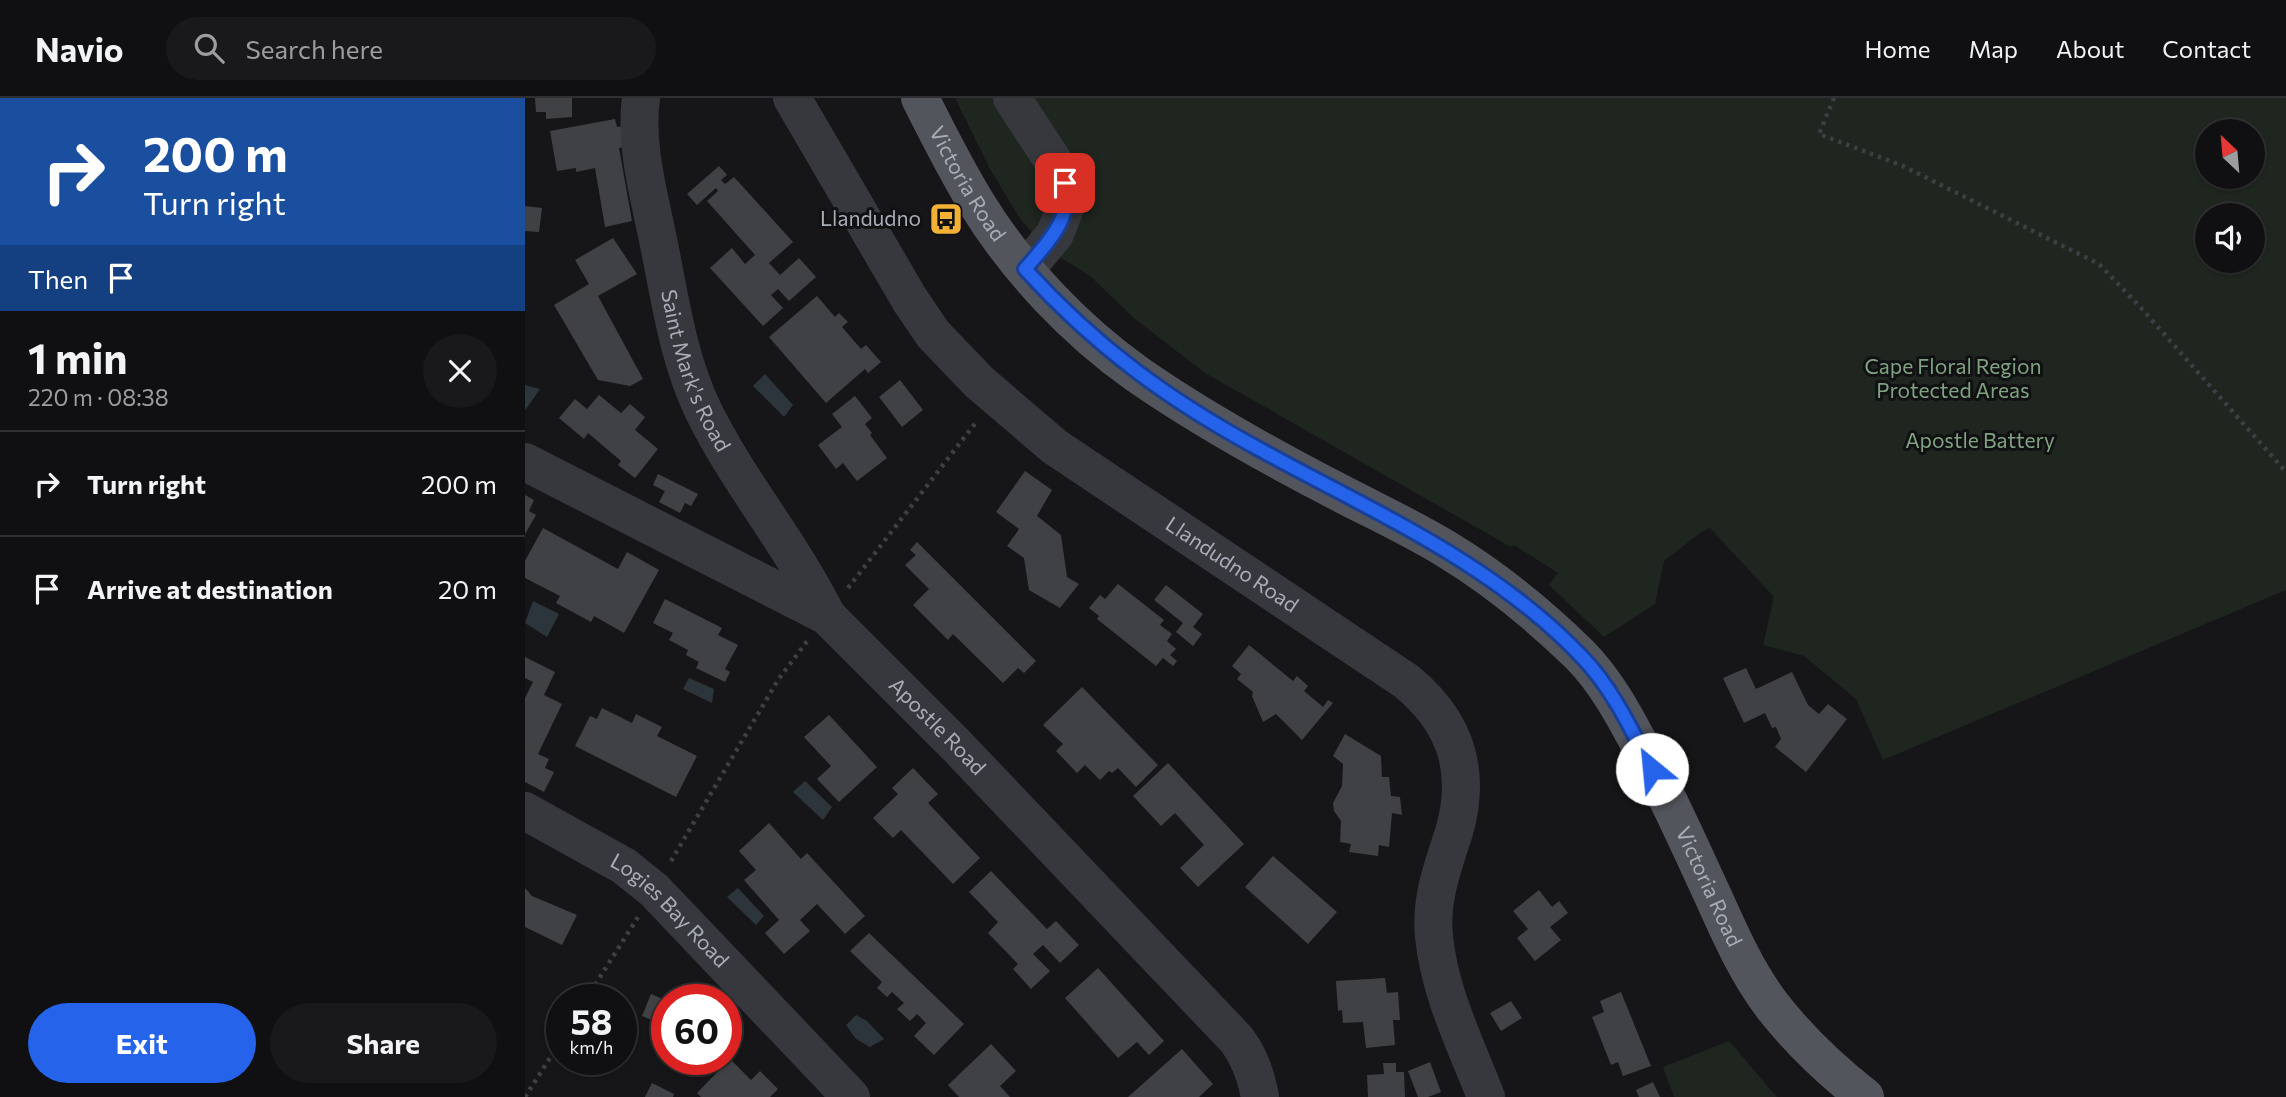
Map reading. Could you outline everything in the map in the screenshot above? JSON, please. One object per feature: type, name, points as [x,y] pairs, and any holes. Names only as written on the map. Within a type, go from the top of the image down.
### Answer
[{"type":"main road","name":"Victoria Road","points":[[920,98],[977,204],[1025,269],[1087,332],[1135,372],[1256,448],[1449,551],[1505,590],[1583,658],[1607,688],[1630,727],[1675,811],[1745,962],[1772,1007],[1804,1042],[1865,1097]]},
{"type":"street","name":"Saint Mark's Road","points":[[641,98],[638,121],[645,174],[684,365],[702,408],[725,451],[805,573],[827,616]]},
{"type":"street","name":"Llandudno Road","points":[[792,98],[910,300],[933,334],[995,397],[1055,447],[1406,681],[1437,711],[1446,724],[1461,779],[1455,828],[1434,906],[1433,933],[1443,984],[1486,1097]]},
{"type":"street","points":[[1012,98],[1057,167],[1067,190],[1067,203],[1055,234],[1025,269]]},
{"type":"street","name":"Apostle Road","points":[[525,462],[827,616],[956,745],[1237,1040],[1255,1073],[1260,1097]]},
{"type":"street","name":"Logies Bay Road","points":[[525,811],[624,866],[654,890],[851,1097]]},
{"type":"path","points":[[1834,98],[1819,134],[1903,166],[2099,264],[2286,472]]},
{"type":"path","points":[[595,984],[778,680],[995,397]]},
{"type":"path","points":[[525,1097],[546,1064]]},
{"type":"green space","name":"Cape Floral Region Protected Areas","points":[[955,98],[2286,98],[2286,590],[1883,760],[1856,699],[1804,656],[1763,645],[1774,597],[1710,528],[1664,561],[1655,604],[1604,637],[1549,585],[1558,573],[1514,545],[1511,547],[1205,373],[1134,318],[1090,276],[1045,248],[1019,217],[990,169]]},
{"type":"green space","points":[[1729,1041],[1777,1097],[1674,1097],[1663,1067]]},
{"type":"shaded area","points":[[765,374],[793,405],[784,417],[753,386]]},
{"type":"shaded area","points":[[525,385],[540,389],[526,409],[525,409]]},
{"type":"shaded area","points":[[533,601],[559,614],[547,637],[525,623]]},
{"type":"shaded area","points":[[689,678],[714,689],[712,703],[683,689]]},
{"type":"shaded area","points":[[805,781],[832,807],[823,820],[793,792]]},
{"type":"shaded area","points":[[738,888],[764,916],[756,925],[727,897]]},
{"type":"shaded area","points":[[856,1015],[867,1021],[884,1039],[870,1047],[856,1039],[846,1025]]},
{"type":"building","points":[[535,98],[572,98],[572,117],[546,119],[546,112],[536,112]]},
{"type":"building","points":[[615,119],[617,127],[624,126],[628,147],[619,148],[632,221],[605,227],[595,168],[576,172],[576,168],[557,171],[550,131]]},
{"type":"building","points":[[719,166],[727,175],[721,180],[725,184],[734,177],[793,242],[769,263],[780,275],[799,258],[816,277],[789,301],[778,289],[771,295],[783,308],[763,326],[710,268],[732,248],[745,264],[755,255],[707,201],[718,191],[716,188],[697,205],[687,194]]},
{"type":"building","points":[[525,206],[542,208],[539,232],[525,231]]},
{"type":"building","points":[[613,238],[637,274],[598,296],[643,379],[630,386],[598,380],[554,305],[589,284],[575,260]]},
{"type":"building","points":[[817,296],[835,317],[839,313],[848,322],[842,327],[861,349],[866,345],[881,362],[868,373],[865,369],[826,403],[769,337]]},
{"type":"building","points":[[900,380],[923,410],[902,427],[879,397]]},
{"type":"building","points":[[599,395],[621,413],[630,404],[645,417],[635,430],[658,449],[635,478],[618,465],[621,461],[588,433],[584,439],[559,418],[575,399],[587,409]]},
{"type":"building","points":[[855,396],[872,418],[865,424],[887,458],[857,481],[843,463],[836,469],[818,445],[842,427],[832,414]]},
{"type":"building","points":[[1025,471],[1052,490],[1037,516],[1061,535],[1067,577],[1079,584],[1060,608],[1029,590],[1024,558],[1007,546],[1019,529],[996,512]]},
{"type":"building","points":[[658,474],[698,494],[691,506],[685,503],[680,513],[659,502],[665,491],[653,485]]},
{"type":"building","points":[[525,495],[534,500],[529,511],[536,515],[525,534]]},
{"type":"building","points":[[543,528],[618,569],[627,552],[659,570],[624,633],[594,616],[591,622],[556,603],[560,596],[525,578],[525,561]]},
{"type":"building","points":[[917,542],[1036,661],[1024,673],[1018,668],[1003,683],[953,634],[948,640],[913,605],[929,589],[905,565],[916,555],[910,550]]},
{"type":"building","points":[[1118,584],[1164,620],[1160,625],[1172,634],[1167,641],[1176,649],[1170,655],[1177,661],[1173,666],[1163,658],[1156,666],[1097,619],[1099,616],[1089,608],[1100,595],[1105,599]]},
{"type":"building","points":[[1166,585],[1203,614],[1193,627],[1202,634],[1193,646],[1176,632],[1183,623],[1154,600]]},
{"type":"building","points":[[665,599],[722,628],[718,635],[738,645],[725,669],[730,672],[725,682],[696,668],[699,662],[686,655],[688,650],[669,640],[673,633],[653,623]]},
{"type":"building","points":[[1249,645],[1293,681],[1297,676],[1308,686],[1304,691],[1323,707],[1328,700],[1333,703],[1302,740],[1276,714],[1263,722],[1252,696],[1253,692],[1237,679],[1241,674],[1232,666]]},
{"type":"building","points":[[525,657],[555,672],[544,695],[562,704],[538,754],[549,759],[545,768],[554,772],[544,792],[525,782],[525,698],[533,682],[525,678]]},
{"type":"building","points":[[1746,668],[1756,689],[1792,672],[1808,705],[1819,714],[1828,704],[1847,719],[1806,772],[1775,747],[1781,739],[1765,713],[1744,723],[1723,678]]},
{"type":"building","points":[[1082,687],[1158,765],[1136,787],[1118,768],[1112,773],[1109,771],[1100,780],[1085,765],[1077,773],[1056,751],[1063,744],[1043,725]]},
{"type":"building","points":[[602,708],[632,723],[636,714],[662,727],[657,736],[697,756],[676,797],[575,746],[590,716],[597,719]]},
{"type":"building","points":[[829,715],[877,767],[839,802],[817,779],[831,766],[804,737]]},
{"type":"building","points":[[1345,734],[1381,756],[1382,777],[1389,777],[1391,796],[1400,797],[1402,815],[1392,813],[1389,847],[1379,845],[1378,856],[1349,852],[1351,844],[1340,842],[1341,821],[1334,811],[1333,803],[1342,786],[1343,764],[1333,756]]},
{"type":"building","points":[[1168,763],[1244,844],[1198,887],[1180,868],[1204,845],[1175,813],[1161,826],[1133,796]]},
{"type":"building","points":[[913,768],[938,794],[928,803],[980,858],[953,884],[901,830],[893,838],[873,818],[898,794],[892,788]]},
{"type":"building","points":[[769,823],[801,859],[807,853],[865,916],[845,934],[817,904],[800,920],[810,931],[784,954],[765,933],[779,920],[744,880],[756,870],[739,851]]},
{"type":"building","points":[[1273,856],[1337,912],[1308,944],[1245,887]]},
{"type":"building","points":[[991,871],[1047,929],[1056,921],[1079,945],[1060,963],[1043,945],[1033,954],[1050,971],[1031,989],[1013,969],[1018,964],[988,933],[998,922],[969,892]]},
{"type":"building","points":[[525,888],[532,896],[577,915],[562,945],[525,927]]},
{"type":"building","points":[[1539,890],[1552,907],[1559,901],[1568,913],[1550,927],[1561,940],[1535,961],[1517,938],[1528,929],[1513,911]]},
{"type":"building","points":[[869,933],[964,1024],[934,1055],[914,1036],[926,1023],[917,1014],[910,1021],[897,1009],[904,1003],[892,992],[887,997],[877,988],[882,982],[850,951]]},
{"type":"building","points":[[1098,968],[1164,1041],[1149,1055],[1137,1042],[1118,1058],[1065,998]]},
{"type":"building","points":[[1385,978],[1387,993],[1398,992],[1400,1020],[1393,1020],[1395,1045],[1366,1048],[1363,1022],[1343,1023],[1342,1010],[1338,1011],[1336,981]]},
{"type":"building","points":[[1621,992],[1651,1066],[1623,1076],[1618,1062],[1611,1065],[1592,1017],[1604,1012],[1600,1001]]},
{"type":"building","points":[[651,994],[651,1020],[642,1016]]},
{"type":"building","points":[[1511,1001],[1522,1018],[1501,1031],[1490,1013]]},
{"type":"building","points":[[991,1044],[1016,1071],[1000,1086],[1010,1097],[959,1097],[948,1085]]},
{"type":"building","points":[[1182,1049],[1213,1084],[1199,1097],[1128,1097]]},
{"type":"building","points":[[1430,1062],[1441,1092],[1428,1097],[1418,1097],[1408,1071]]},
{"type":"building","points":[[1383,1063],[1396,1063],[1396,1072],[1404,1072],[1405,1097],[1368,1097],[1367,1075],[1384,1074]]},
{"type":"building","points":[[742,1071],[751,1080],[760,1071],[778,1089],[770,1097],[701,1097],[697,1093],[714,1075],[742,1075]]},
{"type":"building","points":[[1653,1082],[1660,1097],[1639,1097],[1636,1090]]},
{"type":"building","points":[[652,1083],[674,1094],[673,1097],[645,1097]]},
{"type":"place","name":"Llandudno","points":[[946,219]]},
{"type":"route","points":[[1065,183],[1067,203],[1055,234],[1025,269],[1054,300],[1135,372],[1184,404],[1256,448],[1433,541],[1505,590],[1583,658],[1607,688],[1652,769]]},
{"type":"park label","name":"Apostle Battery","points":[[1980,441]]}]
